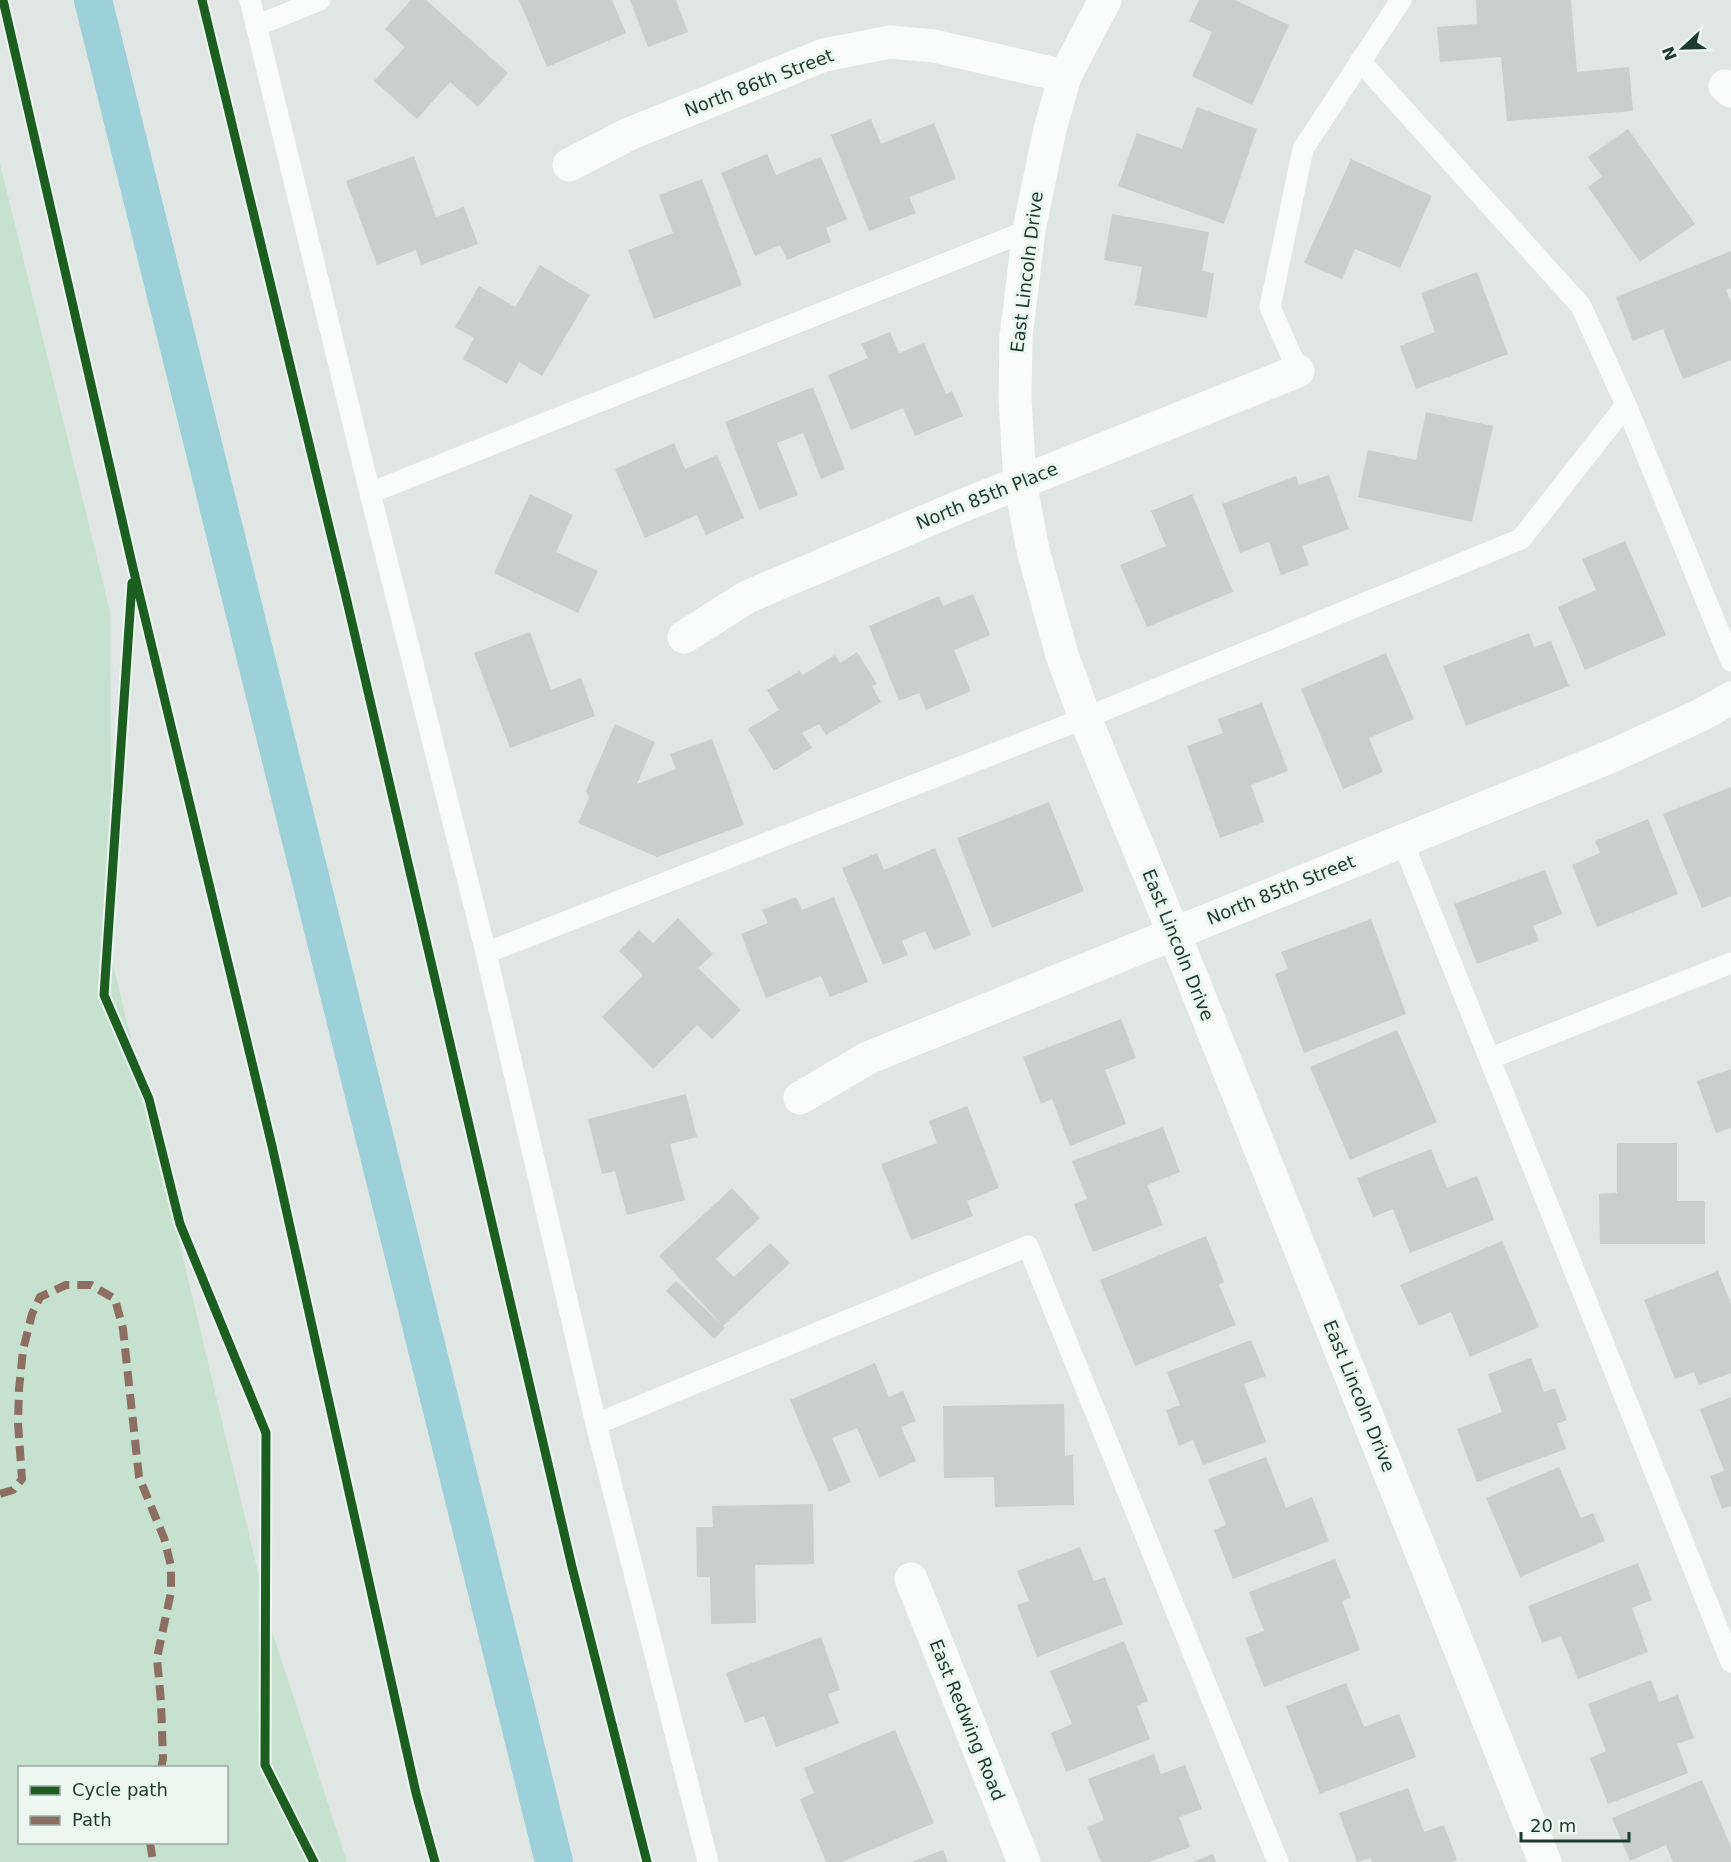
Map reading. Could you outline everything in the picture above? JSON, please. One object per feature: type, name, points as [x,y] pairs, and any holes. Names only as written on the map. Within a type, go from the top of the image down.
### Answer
[{"type":"street","name":"East Lincoln Drive","points":[[1105,0],[1065,75],[1050,129],[1029,230],[1016,337],[1015,398],[1020,482],[1033,550],[1062,655],[1085,718],[1175,934],[1545,1862]]},
{"type":"street","name":"North 86th Street","points":[[569,165],[629,134],[824,55],[890,42],[934,46],[1065,75]]},
{"type":"street","name":"North 85th Place","points":[[684,638],[747,597],[1020,482],[1298,370]]},
{"type":"street","name":"North 85th Street","points":[[800,1098],[868,1058],[1612,756],[1703,714],[1731,698]]},
{"type":"street","name":"East Redwing Road","points":[[910,1579],[1024,1862]]},
{"type":"lane","points":[[250,0],[370,493],[486,953],[596,1424],[708,1862]]},
{"type":"lane","points":[[256,26],[320,0]]},
{"type":"lane","points":[[1298,370],[1270,307],[1303,149],[1401,0]]},
{"type":"lane","points":[[1360,61],[1581,306],[1626,405],[1731,661]]},
{"type":"lane","points":[[370,493],[1029,230]]},
{"type":"lane","points":[[486,953],[1085,718],[1521,539],[1626,405]]},
{"type":"lane","points":[[1402,840],[1731,1662]]},
{"type":"lane","points":[[1491,1058],[1731,963]]},
{"type":"lane","points":[[596,1424],[1028,1246],[1278,1862]]},
{"type":"green space","points":[[0,164],[110,611],[112,960],[272,1631],[347,1862],[0,1862]]},
{"type":"building","points":[[411,0],[426,0],[508,73],[478,107],[450,82],[417,119],[374,81],[405,47],[385,29]]},
{"type":"building","points":[[519,0],[612,0],[626,33],[547,67]]},
{"type":"building","points":[[630,0],[676,0],[688,32],[648,47]]},
{"type":"building","points":[[1199,0],[1235,0],[1289,25],[1252,105],[1192,76],[1212,32],[1189,21]]},
{"type":"building","points":[[1476,0],[1571,0],[1577,72],[1629,67],[1633,111],[1507,121],[1501,57],[1440,62],[1437,27],[1477,24]]},
{"type":"building","points":[[1197,107],[1257,129],[1224,224],[1118,186],[1137,133],[1182,149]]},
{"type":"building","points":[[871,119],[881,144],[934,123],[956,179],[909,197],[916,213],[869,231],[831,135]]},
{"type":"building","points":[[1628,129],[1695,224],[1640,262],[1588,187],[1602,177],[1588,157]]},
{"type":"building","points":[[767,154],[776,175],[821,157],[847,219],[826,228],[831,242],[787,260],[780,245],[755,256],[721,173]]},
{"type":"building","points":[[414,156],[436,217],[464,207],[478,244],[421,265],[416,250],[377,265],[346,181]]},
{"type":"building","points":[[1351,159],[1432,196],[1400,268],[1355,249],[1342,279],[1304,263]]},
{"type":"building","points":[[702,179],[742,285],[654,319],[628,250],[673,233],[659,195]]},
{"type":"building","points":[[1112,214],[1209,232],[1202,271],[1214,273],[1207,318],[1135,305],[1142,267],[1104,260]]},
{"type":"building","points":[[1731,251],[1731,288],[1726,290],[1731,303],[1731,360],[1683,379],[1663,329],[1633,341],[1616,297]]},
{"type":"building","points":[[540,265],[590,295],[542,376],[519,362],[507,384],[463,359],[474,338],[455,327],[479,286],[515,307]]},
{"type":"building","points":[[1477,272],[1508,354],[1416,389],[1400,346],[1435,332],[1421,293]]},
{"type":"building","points":[[890,332],[899,353],[924,343],[946,394],[952,391],[963,416],[915,436],[903,408],[851,430],[828,375],[868,358],[861,344]]},
{"type":"building","points":[[813,387],[845,469],[821,479],[803,433],[777,443],[798,495],[759,510],[725,422]]},
{"type":"building","points":[[1426,412],[1493,426],[1472,522],[1358,497],[1368,450],[1416,460]]},
{"type":"building","points":[[674,443],[685,469],[717,455],[744,518],[706,535],[697,515],[645,538],[615,469]]},
{"type":"building","points":[[1329,475],[1349,529],[1302,546],[1309,565],[1281,575],[1269,542],[1240,553],[1222,504],[1296,476],[1299,485]]},
{"type":"building","points":[[530,494],[573,515],[556,552],[598,571],[578,613],[494,573]]},
{"type":"building","points":[[1192,494],[1233,592],[1147,627],[1120,565],[1166,546],[1151,511]]},
{"type":"building","points":[[1625,541],[1666,635],[1585,670],[1558,607],[1596,590],[1582,559]]},
{"type":"building","points":[[973,594],[990,635],[954,650],[971,691],[926,710],[919,693],[899,701],[869,626],[939,596],[943,606]]},
{"type":"building","points":[[530,632],[551,690],[581,678],[595,716],[510,748],[474,653]]},
{"type":"building","points":[[1529,633],[1534,647],[1551,641],[1569,686],[1466,726],[1443,666]]},
{"type":"building","points":[[857,652],[877,684],[872,686],[881,702],[826,735],[819,724],[802,733],[812,748],[774,771],[748,729],[779,710],[767,690],[800,671],[803,675],[835,655],[840,663]]},
{"type":"building","points":[[1386,653],[1414,719],[1369,738],[1383,772],[1343,789],[1301,689]]},
{"type":"building","points":[[1262,703],[1288,771],[1251,785],[1264,822],[1220,838],[1187,746],[1223,733],[1218,719]]},
{"type":"building","points":[[615,724],[655,742],[637,784],[676,769],[670,754],[712,739],[744,825],[657,857],[578,823],[589,798],[586,791]]},
{"type":"building","points":[[1731,787],[1731,896],[1702,908],[1663,814]]},
{"type":"building","points":[[1049,802],[1084,891],[992,928],[957,838]]},
{"type":"building","points":[[1648,819],[1678,894],[1597,927],[1572,865],[1600,853],[1595,841]]},
{"type":"building","points":[[935,848],[971,935],[934,950],[925,931],[902,941],[908,955],[883,965],[842,868],[877,853],[884,870]]},
{"type":"building","points":[[1545,870],[1562,914],[1533,926],[1539,941],[1477,964],[1454,904]]},
{"type":"building","points":[[796,897],[802,910],[834,897],[868,982],[830,997],[821,976],[766,998],[741,934],[768,923],[762,910]]},
{"type":"building","points":[[678,918],[713,954],[698,968],[741,1010],[712,1039],[697,1025],[653,1069],[602,1017],[643,975],[619,951],[639,930],[653,943]]},
{"type":"building","points":[[1371,919],[1406,1014],[1304,1053],[1275,974],[1288,969],[1281,952]]},
{"type":"building","points":[[1121,1019],[1136,1058],[1105,1070],[1126,1124],[1070,1146],[1052,1099],[1041,1104],[1023,1057]]},
{"type":"building","points":[[1397,1030],[1437,1122],[1350,1160],[1310,1067]]},
{"type":"building","points":[[1731,1069],[1731,1128],[1716,1133],[1697,1081]]},
{"type":"building","points":[[686,1094],[697,1137],[670,1144],[685,1200],[627,1215],[615,1171],[602,1174],[588,1119]]},
{"type":"building","points":[[967,1106],[999,1188],[967,1201],[973,1216],[911,1240],[881,1164],[937,1143],[929,1121]]},
{"type":"building","points":[[1163,1127],[1180,1172],[1147,1185],[1163,1225],[1093,1252],[1074,1204],[1087,1199],[1072,1161]]},
{"type":"building","points":[[1617,1143],[1677,1143],[1677,1201],[1705,1201],[1705,1244],[1600,1244],[1599,1194],[1617,1193]]},
{"type":"building","points":[[1431,1149],[1447,1188],[1477,1176],[1494,1220],[1410,1253],[1393,1209],[1373,1217],[1357,1178]]},
{"type":"building","points":[[732,1188],[760,1218],[716,1259],[734,1277],[770,1243],[790,1263],[723,1326],[659,1256]]},
{"type":"building","points":[[1206,1236],[1224,1282],[1219,1285],[1236,1325],[1135,1366],[1100,1280]]},
{"type":"building","points":[[1502,1241],[1539,1327],[1470,1357],[1451,1312],[1419,1326],[1400,1285]]},
{"type":"building","points":[[1718,1271],[1731,1304],[1731,1373],[1699,1385],[1694,1372],[1675,1379],[1644,1300]]},
{"type":"building","points":[[676,1281],[725,1328],[714,1339],[666,1291]]},
{"type":"building","points":[[1251,1340],[1266,1376],[1244,1384],[1266,1442],[1203,1465],[1193,1440],[1179,1446],[1166,1410],[1180,1405],[1167,1372]]},
{"type":"building","points":[[1531,1358],[1544,1392],[1555,1388],[1567,1420],[1557,1424],[1566,1449],[1477,1482],[1457,1429],[1502,1412],[1488,1374]]},
{"type":"building","points":[[875,1363],[889,1397],[903,1391],[916,1421],[901,1427],[916,1461],[879,1478],[857,1428],[832,1438],[851,1482],[829,1492],[790,1400]]},
{"type":"building","points":[[1731,1397],[1731,1506],[1722,1509],[1710,1476],[1724,1471],[1700,1409]]},
{"type":"building","points":[[1064,1404],[1065,1456],[1073,1455],[1074,1505],[995,1507],[994,1477],[944,1478],[943,1406]]},
{"type":"building","points":[[1266,1457],[1286,1508],[1312,1497],[1329,1541],[1233,1579],[1214,1530],[1226,1525],[1208,1479]]},
{"type":"building","points":[[1559,1467],[1581,1518],[1593,1513],[1605,1541],[1520,1577],[1486,1498]]},
{"type":"building","points":[[813,1504],[814,1564],[755,1565],[756,1623],[711,1624],[710,1577],[697,1577],[696,1527],[713,1527],[712,1506]]},
{"type":"building","points":[[1080,1547],[1094,1581],[1105,1577],[1123,1624],[1037,1657],[1017,1605],[1029,1601],[1017,1571]]},
{"type":"building","points":[[1335,1559],[1351,1598],[1342,1601],[1360,1650],[1264,1687],[1245,1638],[1264,1631],[1249,1592]]},
{"type":"building","points":[[1638,1563],[1652,1600],[1632,1608],[1648,1652],[1578,1679],[1561,1636],[1542,1643],[1528,1606]]},
{"type":"building","points":[[821,1637],[840,1690],[828,1694],[839,1723],[776,1747],[764,1716],[745,1723],[726,1673]]},
{"type":"building","points":[[1124,1641],[1148,1701],[1137,1706],[1150,1739],[1066,1772],[1051,1733],[1072,1724],[1050,1671]]},
{"type":"building","points":[[1651,1680],[1659,1702],[1678,1695],[1694,1738],[1677,1744],[1688,1773],[1608,1804],[1590,1758],[1606,1751],[1588,1704]]},
{"type":"building","points":[[1346,1683],[1364,1727],[1399,1714],[1416,1757],[1320,1794],[1286,1706]]},
{"type":"building","points":[[895,1730],[934,1823],[842,1862],[826,1862],[800,1799],[814,1793],[804,1768]]},
{"type":"building","points":[[1154,1754],[1161,1774],[1185,1765],[1202,1809],[1179,1817],[1190,1847],[1149,1862],[1101,1862],[1087,1827],[1104,1820],[1088,1779]]},
{"type":"building","points":[[1702,1780],[1731,1847],[1731,1862],[1673,1862],[1666,1845],[1630,1861],[1612,1818]]},
{"type":"building","points":[[1408,1788],[1424,1832],[1444,1825],[1457,1860],[1452,1862],[1372,1862],[1371,1858],[1357,1862],[1339,1813]]},
{"type":"building","points":[[943,1850],[948,1862],[911,1862]]},
{"type":"building","points":[[1213,1854],[1216,1862],[1193,1862]]},
{"type":"waterway","points":[[93,0],[554,1862]]},
{"type":"marked path","points":[[0,1494],[13,1490],[22,1479],[18,1423],[19,1389],[23,1350],[32,1314],[40,1297],[66,1285],[91,1285],[115,1299],[123,1329],[139,1477],[164,1538],[171,1566],[171,1592],[157,1658],[161,1702],[161,1766]]},
{"type":"marked path","points":[[150,1844],[153,1862]]},
{"type":"cycle path","points":[[3,0],[133,568],[272,1146],[416,1793],[435,1862]]},
{"type":"cycle path","points":[[202,0],[346,597],[572,1567],[647,1862]]},
{"type":"cycle path","points":[[132,583],[104,995],[149,1099],[180,1224],[266,1433],[265,1765],[314,1862]]}]
